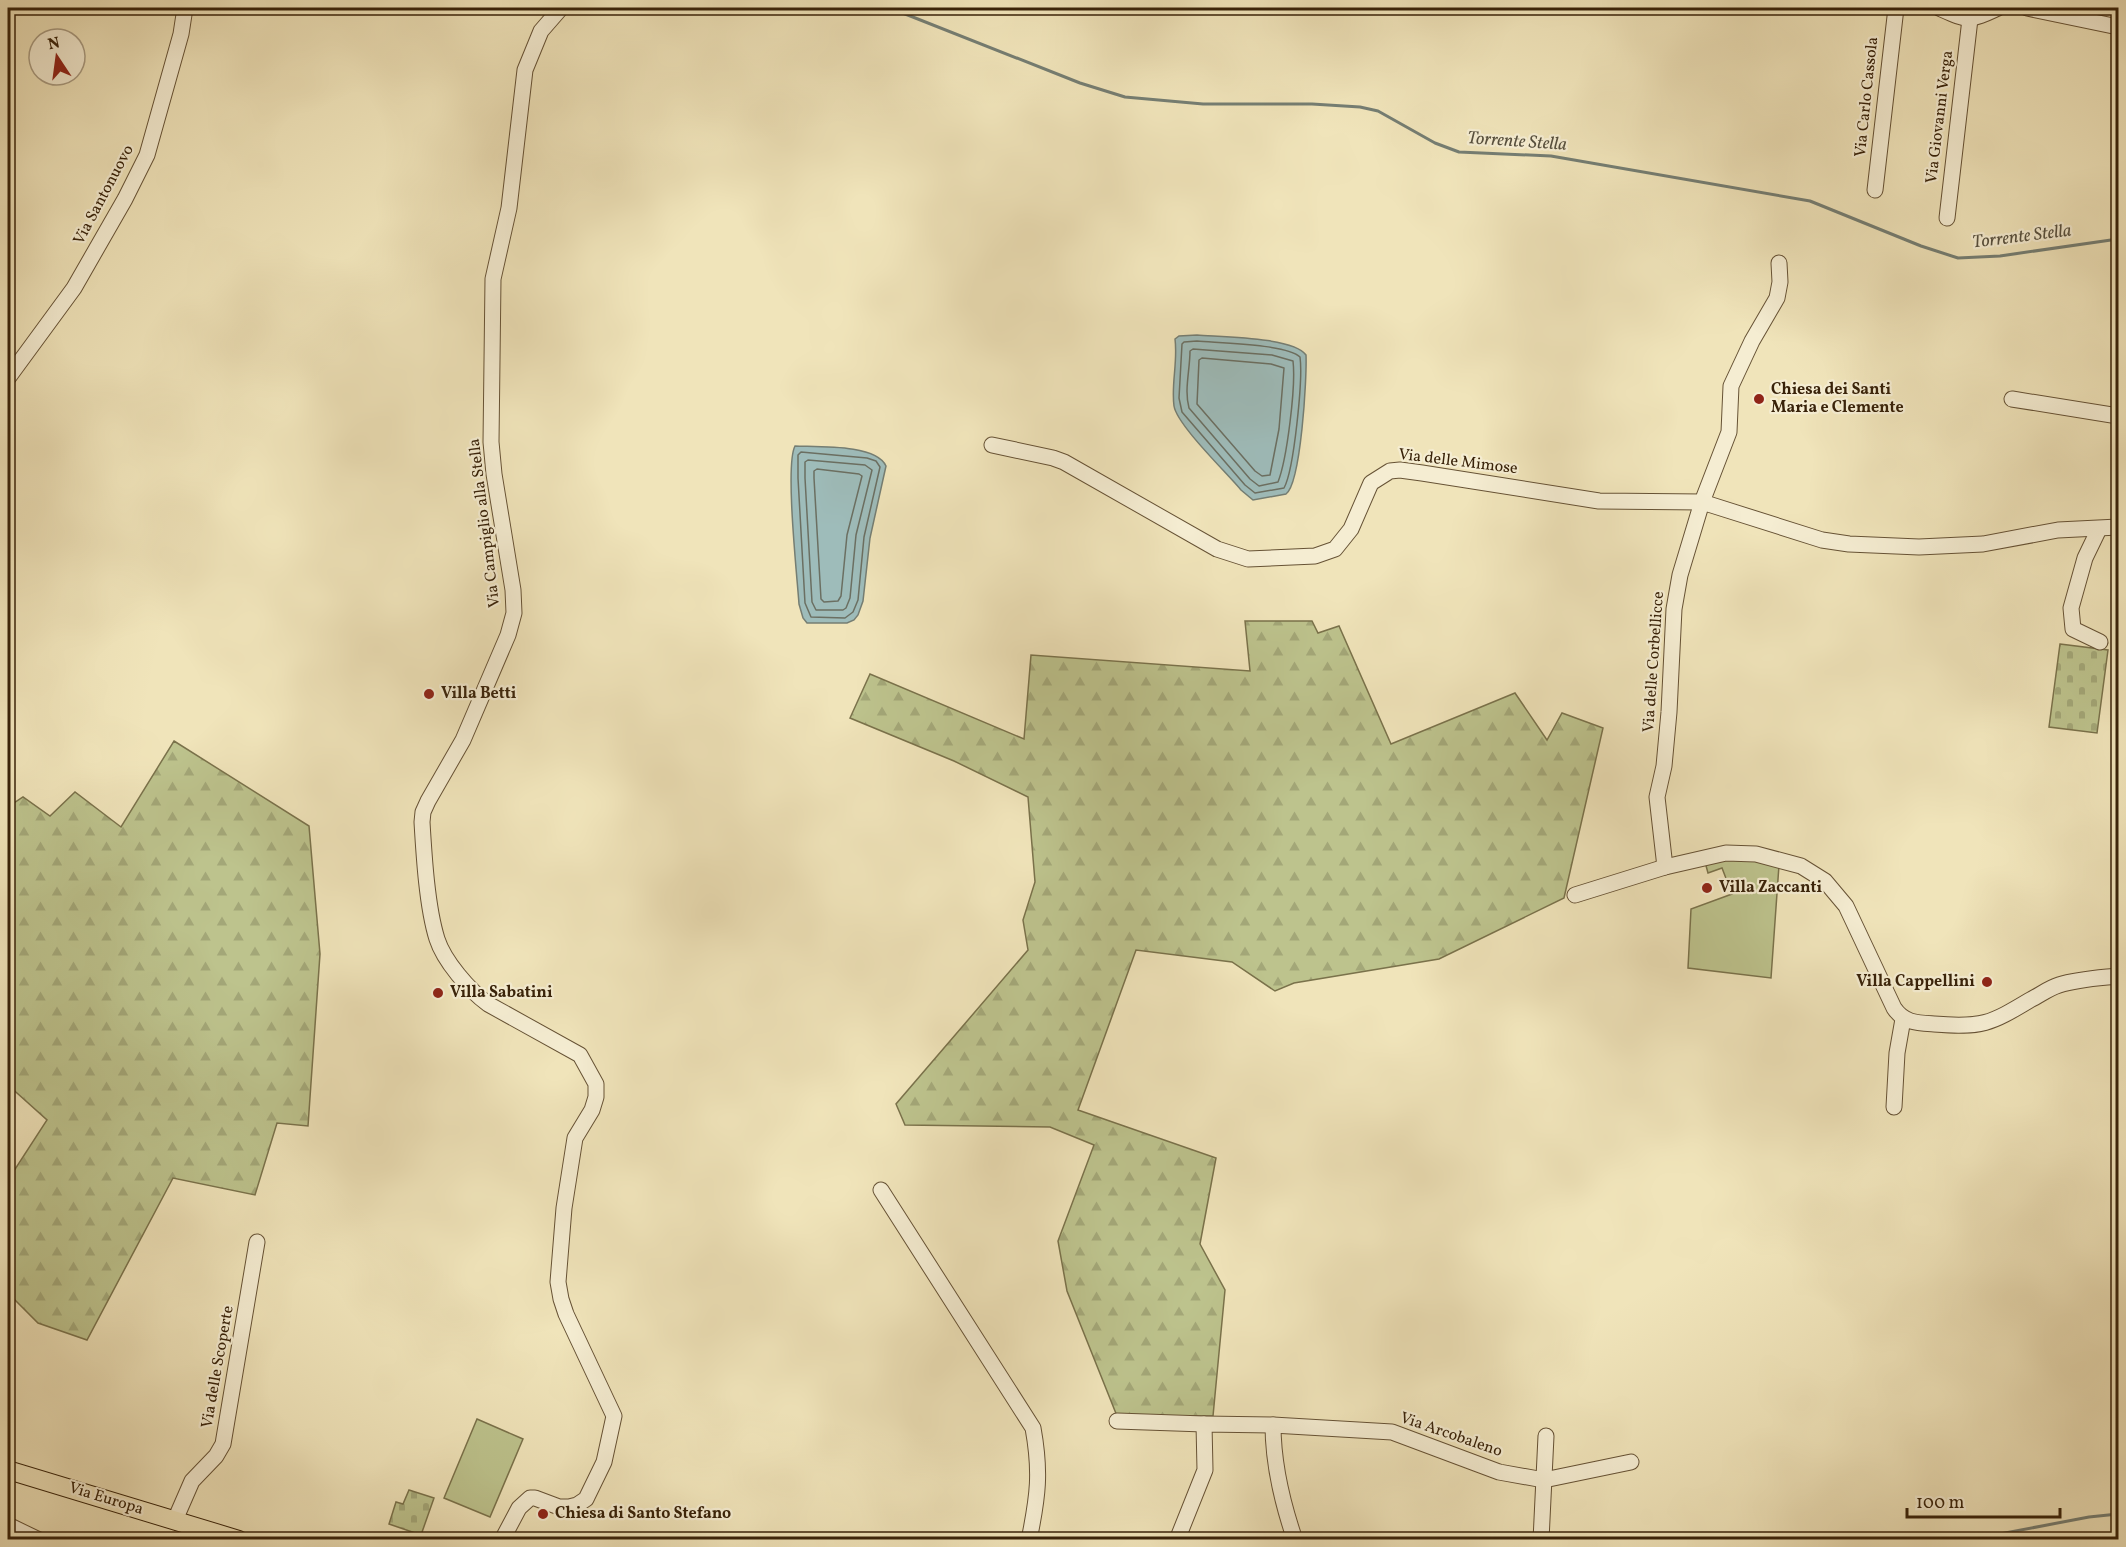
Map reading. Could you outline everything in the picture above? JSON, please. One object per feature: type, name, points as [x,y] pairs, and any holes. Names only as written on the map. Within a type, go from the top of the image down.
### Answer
[{"type":"main road","name":"Via Europa","points":[[8,1470],[239,1539]]},
{"type":"street","name":"Via Santonuovo","points":[[8,378],[74,288],[125,199],[147,155],[181,34],[185,8]]},
{"type":"street","name":"Via Campiglio alla Stella","points":[[502,1539],[519,1508],[530,1498],[559,1507],[577,1505],[586,1499],[604,1462],[614,1416],[566,1314],[558,1282],[564,1208],[575,1138],[592,1110],[596,1098],[596,1084],[580,1055],[476,995],[442,950],[432,920],[422,822],[428,801],[464,740],[508,635],[514,613],[513,590],[491,442],[493,279],[509,208],[525,70],[541,31],[561,8]]},
{"type":"street","name":"Via Carlo Cassola","points":[[1875,190],[1896,8]]},
{"type":"street","points":[[1939,8],[1961,18],[1970,19],[1998,8]]},
{"type":"street","points":[[2027,8],[2118,27]]},
{"type":"street","name":"Via Giovanni Verga","points":[[1947,218],[1970,19]]},
{"type":"street","name":"Via delle Corbellicce","points":[[1665,867],[1657,797],[1664,766],[1674,609],[1680,575],[1702,502],[1729,432],[1731,386],[1752,341],[1777,297],[1780,282],[1779,263]]},
{"type":"street","points":[[2012,399],[2118,416]]},
{"type":"street","name":"Via delle Mimose","points":[[992,446],[1064,462],[1217,549],[1248,559],[1315,556],[1335,549],[1351,529],[1371,483],[1390,471],[1422,473],[1599,501],[1702,502]]},
{"type":"street","points":[[1702,502],[1822,540],[1849,544],[1919,547],[1983,544],[2058,530],[2118,527]]},
{"type":"street","points":[[2099,529],[2085,558],[2071,608],[2073,629],[2100,642]]},
{"type":"street","points":[[1575,895],[1665,867],[1712,855],[1735,852],[1771,857],[1801,866],[1831,887],[1846,906],[1894,1008],[1903,1019],[1916,1023],[1979,1025],[2000,1018],[2059,984],[2118,976]]},
{"type":"street","points":[[1894,1107],[1897,1053],[1903,1019]]},
{"type":"street","points":[[881,1190],[1033,1428],[1038,1459],[1038,1500],[1029,1539]]},
{"type":"street","name":"Via delle Scoperte","points":[[175,1520],[192,1481],[216,1456],[223,1444],[257,1242]]},
{"type":"street","name":"Via Arcobaleno","points":[[1117,1421],[1273,1425],[1392,1432],[1499,1472],[1544,1480],[1631,1461]]},
{"type":"street","points":[[1177,1539],[1205,1470],[1204,1424]]},
{"type":"street","points":[[1273,1425],[1273,1455],[1295,1539]]},
{"type":"street","points":[[1540,1539],[1546,1436]]},
{"type":"street","points":[[8,1525],[39,1539]]},
{"type":"green space","points":[[1245,621],[1312,621],[1318,633],[1339,626],[1391,744],[1515,693],[1547,740],[1562,713],[1603,728],[1564,898],[1439,959],[1294,983],[1275,991],[1232,962],[1136,950],[1078,1110],[1216,1158],[1200,1244],[1225,1290],[1213,1416],[1117,1416],[1067,1291],[1058,1241],[1094,1145],[1050,1127],[905,1125],[896,1104],[1028,950],[1023,920],[1035,882],[1028,797],[954,761],[850,718],[870,674],[1024,739],[1031,655],[1250,671]]},
{"type":"green space","points":[[2060,644],[2108,650],[2097,733],[2049,727]]},
{"type":"green space","points":[[174,741],[309,826],[320,954],[308,1126],[277,1123],[255,1195],[173,1178],[87,1340],[38,1323],[8,1293],[8,1180],[47,1120],[8,1085],[8,807],[23,797],[50,816],[75,792],[121,827]]},
{"type":"green space","points":[[1728,856],[1779,865],[1771,978],[1688,968],[1691,909],[1732,894],[1722,868],[1708,873],[1705,862]]},
{"type":"green space","points":[[477,1419],[523,1439],[490,1517],[444,1498]]},
{"type":"green space","points":[[409,1490],[434,1498],[421,1535],[389,1524],[396,1502],[403,1504]]},
{"type":"water","points":[[1197,335],[1272,341],[1299,349],[1306,355],[1299,451],[1296,471],[1286,494],[1253,500],[1203,449],[1177,414],[1173,398],[1175,339],[1179,336]]},
{"type":"water","points":[[795,446],[859,450],[880,459],[886,466],[870,538],[863,601],[858,615],[847,623],[807,623],[803,618],[799,604],[791,497],[792,457]]},
{"type":"waterway","name":"Torrente Stella","points":[[890,8],[1080,83],[1125,97],[1203,104],[1312,104],[1360,107],[1378,111],[1435,143],[1459,152],[1551,156],[1810,201],[1921,246],[1958,258],[2000,256],[2118,239]]},
{"type":"waterway","points":[[1984,1537],[2089,1517],[2118,1514]]},
{"type":"waterway","points":[[1962,1540],[1967,1539]]},
{"type":"place","name":"Chiesa dei Santi Maria e Clemente","points":[[1759,399]]},
{"type":"place","name":"Villa Betti","points":[[429,694]]},
{"type":"place","name":"Villa Zaccanti","points":[[1707,888]]},
{"type":"place","name":"Villa Cappellini","points":[[1987,982]]},
{"type":"place","name":"Villa Sabatini","points":[[438,993]]},
{"type":"place","name":"Chiesa di Santo Stefano","points":[[543,1514]]}]
